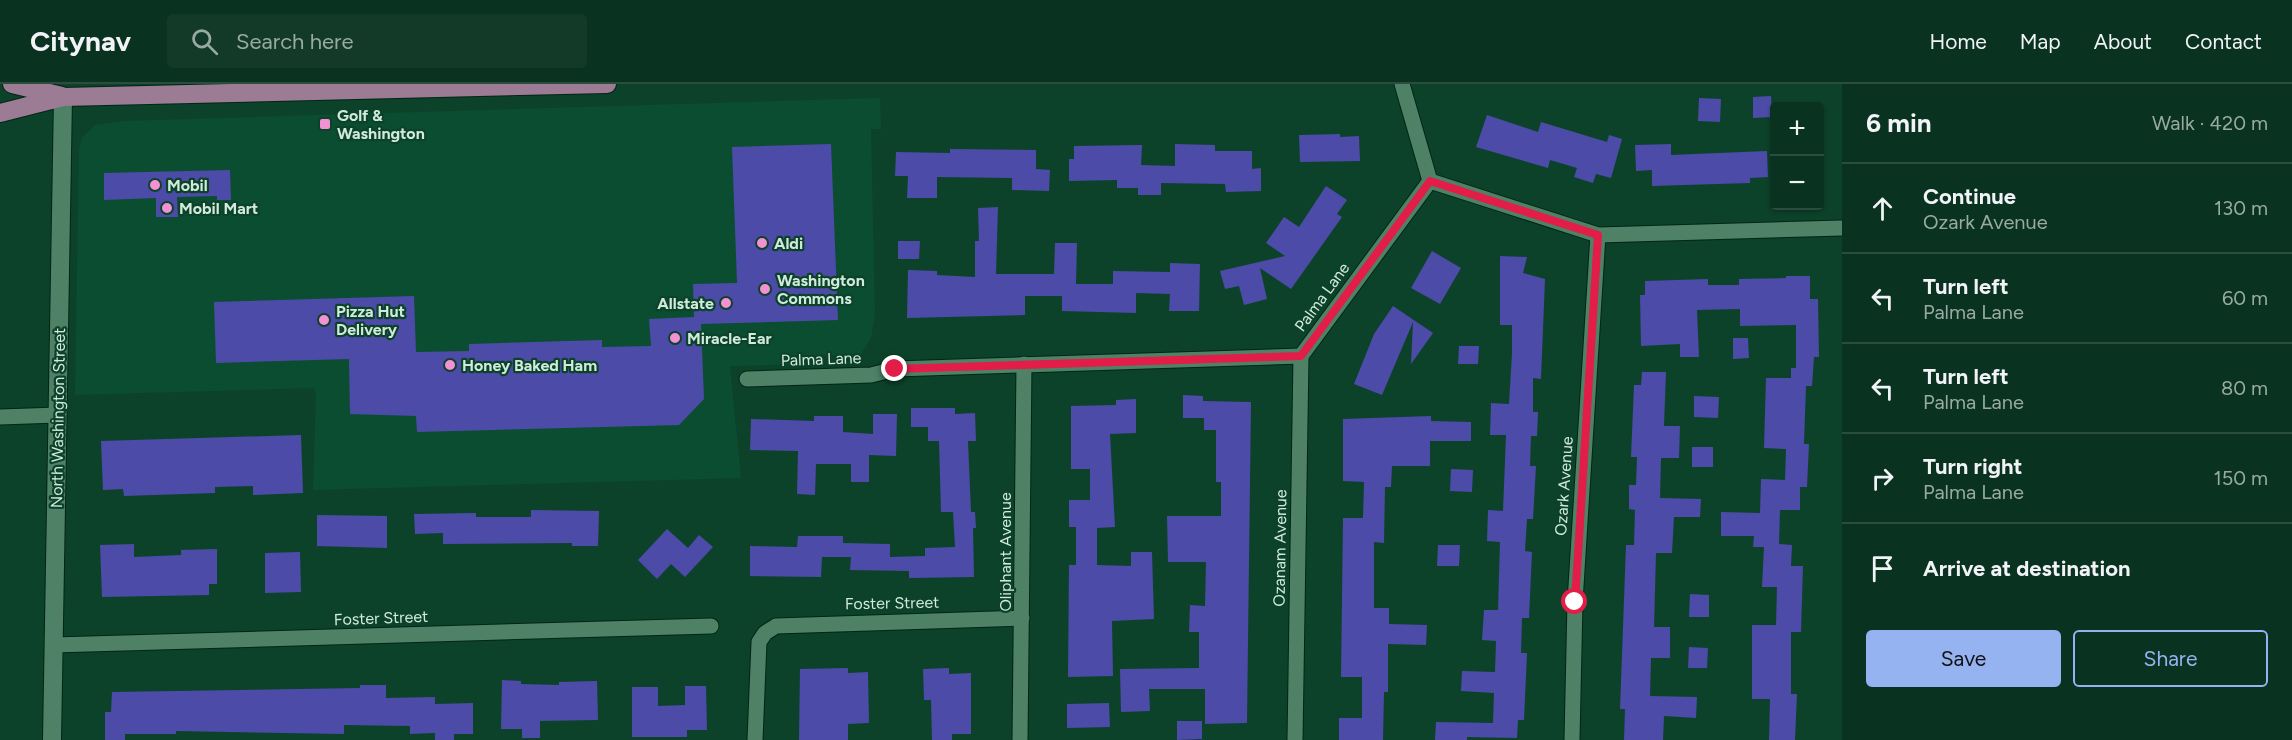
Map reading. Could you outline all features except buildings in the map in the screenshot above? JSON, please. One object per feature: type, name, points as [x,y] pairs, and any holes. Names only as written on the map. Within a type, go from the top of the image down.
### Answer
[{"type":"main road","points":[[12,84],[64,90],[607,84]]},
{"type":"main road","points":[[0,113],[64,90]]},
{"type":"street","points":[[1402,84],[1430,181],[1598,235],[1842,228]]},
{"type":"street","name":"North Washington Street","points":[[52,740],[64,90]]},
{"type":"street","name":"Palma Lane","points":[[747,379],[871,375],[895,369],[1301,356],[1430,181]]},
{"type":"street","name":"Ozark Avenue","points":[[1572,740],[1575,602],[1598,235]]},
{"type":"street","name":"Ozanam Avenue","points":[[1295,740],[1301,356]]},
{"type":"street","name":"Oliphant Avenue","points":[[1020,740],[1024,364]]},
{"type":"street","points":[[0,417],[58,415]]},
{"type":"street","name":"Foster Street","points":[[755,740],[759,642],[765,633],[776,626],[1022,618]]},
{"type":"street","name":"Foster Street","points":[[53,645],[711,626]]},
{"type":"shaded area","name":"Washington Commons","points":[[880,98],[881,129],[871,129],[875,315],[871,338],[861,354],[818,356],[818,364],[730,366],[741,478],[313,490],[316,392],[313,388],[75,395],[79,149],[82,138],[95,125],[124,121]]},
{"type":"place","name":"Golf & Washington","points":[[325,124]]},
{"type":"place","name":"Mobil","points":[[155,185]]},
{"type":"place","name":"Mobil Mart","points":[[167,208]]},
{"type":"place","name":"Aldi","points":[[762,243]]},
{"type":"place","name":"Washington Commons","points":[[765,289]]},
{"type":"place","name":"Allstate","points":[[726,303]]},
{"type":"place","name":"Pizza Hut Delivery","points":[[324,320]]},
{"type":"place","name":"Miracle-Ear","points":[[675,338]]},
{"type":"place","name":"Honey Baked Ham","points":[[450,365]]},
{"type":"route","points":[[895,369],[1301,356],[1430,181],[1598,235],[1575,602]]}]
